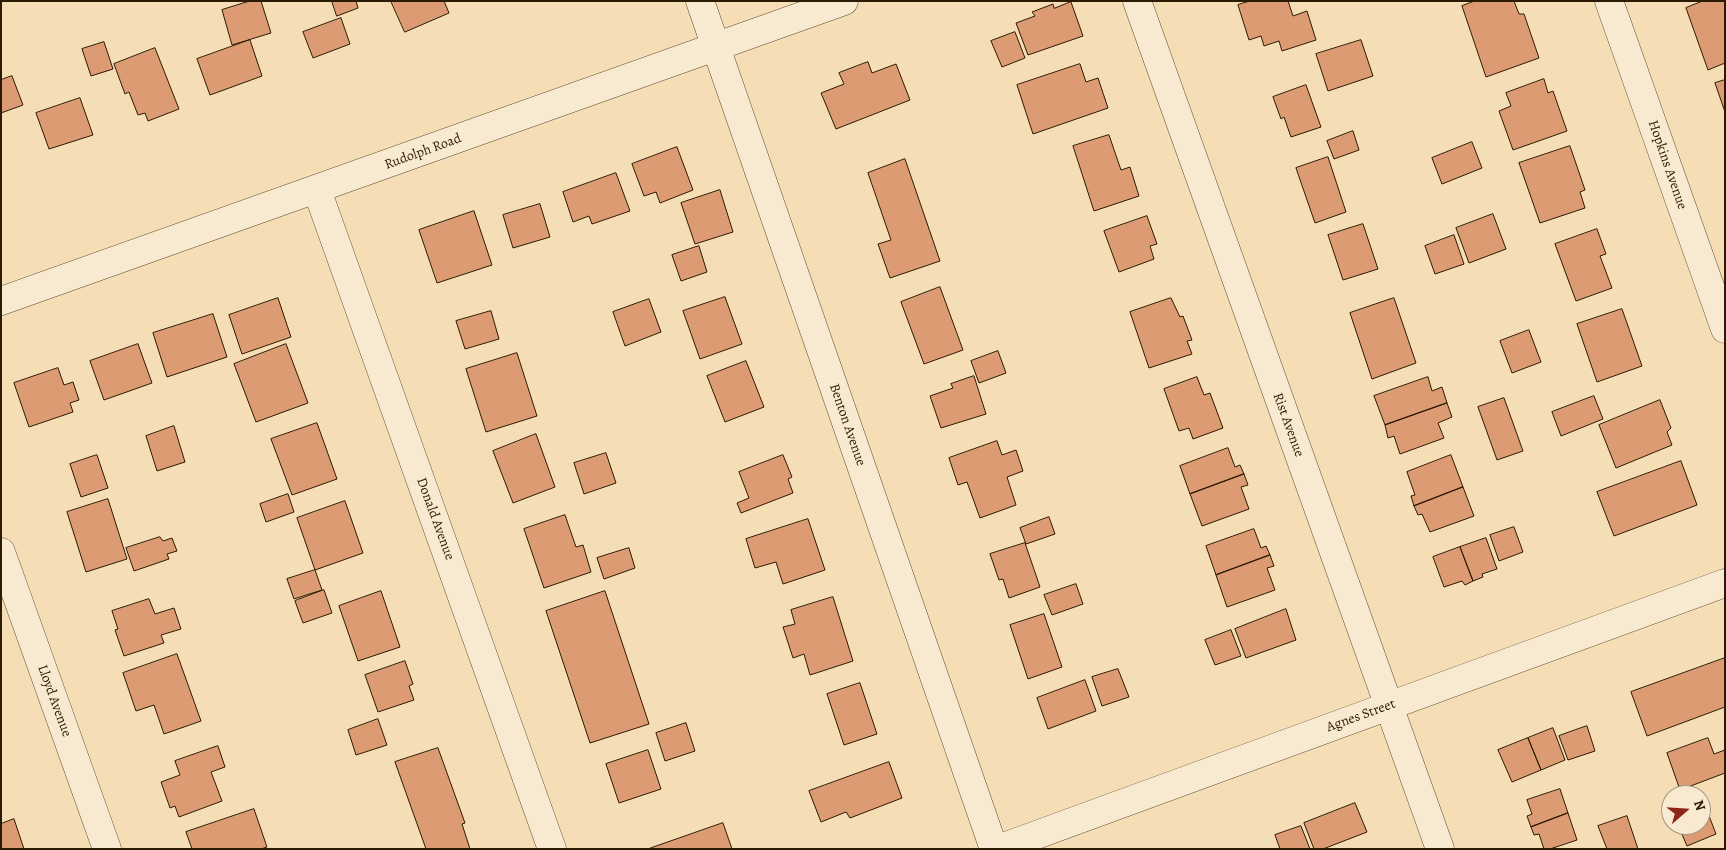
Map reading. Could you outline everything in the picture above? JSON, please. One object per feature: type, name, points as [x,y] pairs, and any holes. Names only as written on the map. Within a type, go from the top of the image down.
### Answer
[{"type":"street","name":"Benton Avenue","points":[[700,1],[994,849]]},
{"type":"street","name":"Rudolph Road","points":[[1,301],[844,1]]},
{"type":"street","name":"Rist Avenue","points":[[1137,1],[1440,849]]},
{"type":"street","name":"Hopkins Avenue","points":[[1609,1],[1725,329]]},
{"type":"street","name":"Donald Avenue","points":[[317,190],[552,849]]},
{"type":"street","name":"Lloyd Avenue","points":[[1,552],[107,849]]},
{"type":"street","name":"Agnes Street","points":[[998,849],[1725,583]]},
{"type":"building","points":[[250,1],[261,1],[271,33],[232,45],[222,10]]},
{"type":"building","points":[[332,1],[356,1],[358,8],[337,16]]},
{"type":"building","points":[[391,1],[444,1],[449,13],[405,32]]},
{"type":"building","points":[[1250,1],[1288,1],[1293,16],[1307,11],[1316,40],[1282,51],[1279,41],[1264,46],[1261,36],[1249,40],[1238,5]]},
{"type":"building","points":[[1475,1],[1514,1],[1519,14],[1524,14],[1539,58],[1486,77],[1462,6]]},
{"type":"building","points":[[1703,1],[1725,1],[1725,63],[1708,70],[1686,8]]},
{"type":"building","points":[[1071,2],[1083,36],[1028,55],[1016,23],[1035,16],[1032,12],[1053,4],[1054,8]]},
{"type":"building","points":[[341,18],[350,44],[313,58],[303,32]]},
{"type":"building","points":[[1015,32],[1025,58],[1002,67],[991,41]]},
{"type":"building","points":[[250,40],[262,76],[210,95],[197,59]]},
{"type":"building","points":[[1361,40],[1373,76],[1328,91],[1316,54]]},
{"type":"building","points":[[104,42],[113,69],[91,76],[82,49]]},
{"type":"building","points":[[155,48],[179,109],[148,121],[145,113],[138,115],[129,92],[125,94],[114,64]]},
{"type":"building","points":[[868,62],[872,73],[896,64],[910,100],[836,129],[821,93],[844,84],[839,73]]},
{"type":"building","points":[[1080,64],[1086,82],[1098,78],[1108,108],[1033,134],[1017,85]]},
{"type":"building","points":[[12,76],[23,105],[1,113],[1,80]]},
{"type":"building","points":[[1544,79],[1548,93],[1553,91],[1567,131],[1513,150],[1499,111],[1511,106],[1506,93]]},
{"type":"building","points":[[1725,80],[1725,112],[1715,83]]},
{"type":"building","points":[[1306,85],[1321,127],[1291,137],[1284,117],[1281,119],[1273,97]]},
{"type":"building","points":[[80,98],[93,135],[49,149],[36,113]]},
{"type":"building","points":[[1353,131],[1359,150],[1334,159],[1327,141]]},
{"type":"building","points":[[1109,135],[1121,170],[1130,167],[1139,196],[1094,211],[1073,146]]},
{"type":"building","points":[[1472,142],[1482,168],[1442,184],[1432,158]]},
{"type":"building","points":[[1570,146],[1585,190],[1580,192],[1585,208],[1540,223],[1519,163]]},
{"type":"building","points":[[677,147],[693,190],[660,203],[656,192],[644,196],[632,164]]},
{"type":"building","points":[[1328,157],[1346,212],[1315,223],[1296,168]]},
{"type":"building","points":[[905,159],[940,261],[890,278],[878,244],[891,240],[868,173]]},
{"type":"building","points":[[616,173],[630,211],[592,224],[589,216],[573,222],[563,192]]},
{"type":"building","points":[[720,190],[733,232],[695,244],[681,203]]},
{"type":"building","points":[[540,204],[550,237],[513,248],[503,215]]},
{"type":"building","points":[[474,211],[492,265],[437,283],[419,230]]},
{"type":"building","points":[[1493,214],[1506,249],[1469,263],[1456,228]]},
{"type":"building","points":[[1147,216],[1157,244],[1150,246],[1154,259],[1119,272],[1104,231]]},
{"type":"building","points":[[1363,224],[1378,269],[1343,280],[1328,235]]},
{"type":"building","points":[[1597,229],[1606,254],[1600,256],[1612,288],[1576,301],[1555,244]]},
{"type":"building","points":[[1454,235],[1464,264],[1435,274],[1425,246]]},
{"type":"building","points":[[699,246],[707,272],[681,281],[672,255]]},
{"type":"building","points":[[940,287],[963,350],[924,364],[901,302]]},
{"type":"building","points":[[725,297],[742,344],[700,359],[683,311]]},
{"type":"building","points":[[278,298],[291,337],[242,354],[229,315]]},
{"type":"building","points":[[1171,298],[1180,317],[1183,316],[1192,340],[1187,341],[1192,354],[1149,368],[1130,312]]},
{"type":"building","points":[[1394,298],[1416,363],[1372,379],[1350,313]]},
{"type":"building","points":[[649,299],[661,332],[625,346],[613,312]]},
{"type":"building","points":[[1622,309],[1642,366],[1597,382],[1577,324]]},
{"type":"building","points":[[491,311],[499,339],[465,349],[456,321]]},
{"type":"building","points":[[213,314],[227,357],[167,377],[153,333]]},
{"type":"building","points":[[1529,330],[1541,362],[1512,373],[1500,341]]},
{"type":"building","points":[[138,344],[152,383],[104,400],[90,361]]},
{"type":"building","points":[[286,344],[308,403],[256,422],[234,364]]},
{"type":"building","points":[[998,351],[1006,373],[979,383],[971,361]]},
{"type":"building","points":[[517,353],[537,416],[486,432],[466,369]]},
{"type":"building","points":[[746,361],[764,407],[725,422],[707,376]]},
{"type":"building","points":[[58,368],[64,385],[73,382],[79,400],[70,403],[73,412],[29,427],[14,383]]},
{"type":"building","points":[[974,376],[986,414],[941,428],[930,396],[953,388],[951,384]]},
{"type":"building","points":[[1197,377],[1204,395],[1210,393],[1223,428],[1193,439],[1189,428],[1179,431],[1164,389]]},
{"type":"building","points":[[1428,377],[1432,391],[1442,387],[1447,403],[1385,425],[1374,396]]},
{"type":"building","points":[[1594,396],[1603,419],[1561,436],[1552,412]]},
{"type":"building","points":[[1504,398],[1523,451],[1497,460],[1478,407]]},
{"type":"building","points":[[1660,400],[1671,428],[1667,432],[1672,445],[1616,468],[1599,425]]},
{"type":"building","points":[[1447,403],[1452,417],[1438,423],[1444,438],[1400,454],[1394,436],[1388,438],[1385,425]]},
{"type":"building","points":[[317,423],[337,479],[292,495],[271,439]]},
{"type":"building","points":[[174,426],[185,462],[157,471],[146,436]]},
{"type":"building","points":[[536,434],[555,487],[513,503],[493,451]]},
{"type":"building","points":[[997,441],[1002,455],[1016,450],[1023,471],[1007,477],[1016,505],[980,518],[967,482],[958,485],[949,458]]},
{"type":"building","points":[[1228,448],[1235,467],[1240,465],[1244,474],[1190,494],[1180,466]]},
{"type":"building","points":[[606,453],[616,483],[584,494],[574,463]]},
{"type":"building","points":[[97,455],[108,488],[81,497],[70,464]]},
{"type":"building","points":[[783,455],[792,477],[788,479],[793,493],[741,513],[737,503],[749,498],[739,472]]},
{"type":"building","points":[[1451,455],[1463,487],[1414,506],[1411,496],[1415,495],[1407,472]]},
{"type":"building","points":[[1681,461],[1697,505],[1614,536],[1597,492]]},
{"type":"building","points":[[1244,474],[1248,485],[1241,487],[1249,509],[1202,526],[1190,494]]},
{"type":"building","points":[[1463,487],[1474,516],[1430,532],[1422,514],[1418,515],[1414,506]]},
{"type":"building","points":[[288,494],[294,512],[266,522],[260,504]]},
{"type":"building","points":[[108,499],[127,559],[86,572],[67,512]]},
{"type":"building","points":[[345,501],[363,553],[315,570],[297,518]]},
{"type":"building","points":[[565,515],[576,547],[583,545],[591,572],[544,588],[524,529]]},
{"type":"building","points":[[1049,517],[1055,534],[1026,544],[1020,528]]},
{"type":"building","points":[[808,519],[825,570],[783,584],[776,562],[755,568],[746,539]]},
{"type":"building","points":[[1514,527],[1523,552],[1499,561],[1490,535]]},
{"type":"building","points":[[1254,529],[1261,548],[1266,546],[1270,555],[1216,575],[1206,546]]},
{"type":"building","points":[[160,537],[163,541],[172,538],[177,551],[167,554],[169,559],[134,571],[126,548]]},
{"type":"building","points":[[1486,538],[1497,569],[1482,574],[1483,577],[1473,581],[1460,547]]},
{"type":"building","points":[[1025,543],[1040,587],[1009,598],[1003,579],[999,580],[990,554]]},
{"type":"building","points":[[1460,547],[1473,581],[1465,585],[1462,581],[1444,587],[1433,557]]},
{"type":"building","points":[[629,548],[635,568],[604,579],[597,558]]},
{"type":"building","points":[[1270,555],[1274,566],[1267,568],[1275,590],[1227,607],[1216,575]]},
{"type":"building","points":[[315,570],[322,590],[294,599],[287,579]]},
{"type":"building","points":[[1076,584],[1083,604],[1052,615],[1044,595]]},
{"type":"building","points":[[324,590],[332,613],[303,623],[295,601]]},
{"type":"building","points":[[381,591],[400,647],[358,661],[339,606]]},
{"type":"building","points":[[605,591],[649,724],[590,743],[546,611]]},
{"type":"building","points":[[833,597],[853,661],[810,675],[804,654],[793,658],[783,627],[795,624],[791,610]]},
{"type":"building","points":[[149,599],[155,614],[174,608],[181,629],[161,635],[164,643],[124,656],[115,630],[118,629],[112,611]]},
{"type":"building","points":[[1286,609],[1296,640],[1246,658],[1235,629]]},
{"type":"building","points":[[1044,614],[1062,667],[1028,679],[1010,625]]},
{"type":"building","points":[[1231,630],[1241,656],[1215,665],[1205,640]]},
{"type":"building","points":[[177,654],[201,721],[164,734],[154,705],[136,711],[123,673]]},
{"type":"building","points":[[1725,658],[1725,707],[1647,736],[1631,692]]},
{"type":"building","points":[[405,661],[413,684],[409,686],[414,700],[378,712],[365,675]]},
{"type":"building","points":[[1118,669],[1129,697],[1102,706],[1092,677]]},
{"type":"building","points":[[1085,680],[1096,711],[1048,729],[1037,698]]},
{"type":"building","points":[[860,683],[877,734],[844,745],[827,694]]},
{"type":"building","points":[[378,719],[387,745],[356,755],[348,730]]},
{"type":"building","points":[[686,723],[695,751],[665,761],[656,733]]},
{"type":"building","points":[[1587,726],[1595,751],[1568,760],[1559,736]]},
{"type":"building","points":[[1553,728],[1565,760],[1541,770],[1528,738]]},
{"type":"building","points":[[1528,738],[1541,770],[1512,782],[1498,750]]},
{"type":"building","points":[[1708,738],[1714,754],[1725,750],[1725,773],[1693,785],[1678,785],[1667,753]]},
{"type":"building","points":[[218,746],[225,767],[211,772],[222,801],[179,817],[175,806],[170,808],[161,782],[180,775],[175,761]]},
{"type":"building","points":[[438,748],[465,823],[462,824],[470,849],[426,849],[395,762]]},
{"type":"building","points":[[648,750],[661,789],[619,803],[606,764]]},
{"type":"building","points":[[889,762],[902,798],[850,818],[846,812],[821,822],[809,791]]},
{"type":"building","points":[[1560,789],[1568,813],[1531,827],[1527,816],[1532,814],[1527,800]]},
{"type":"building","points":[[1355,803],[1367,832],[1323,849],[1314,849],[1304,823]]},
{"type":"building","points":[[254,809],[267,847],[261,849],[192,849],[186,832]]},
{"type":"building","points":[[1568,813],[1577,840],[1550,849],[1544,849],[1539,834],[1534,835],[1531,827]]},
{"type":"building","points":[[1627,816],[1638,849],[1607,849],[1598,826]]},
{"type":"building","points":[[14,819],[24,849],[1,849],[1,824]]},
{"type":"building","points":[[1711,821],[1716,834],[1687,846],[1682,835],[1711,835]]},
{"type":"building","points":[[723,823],[732,849],[648,849]]},
{"type":"building","points":[[1301,826],[1310,849],[1280,849],[1275,835]]}]
